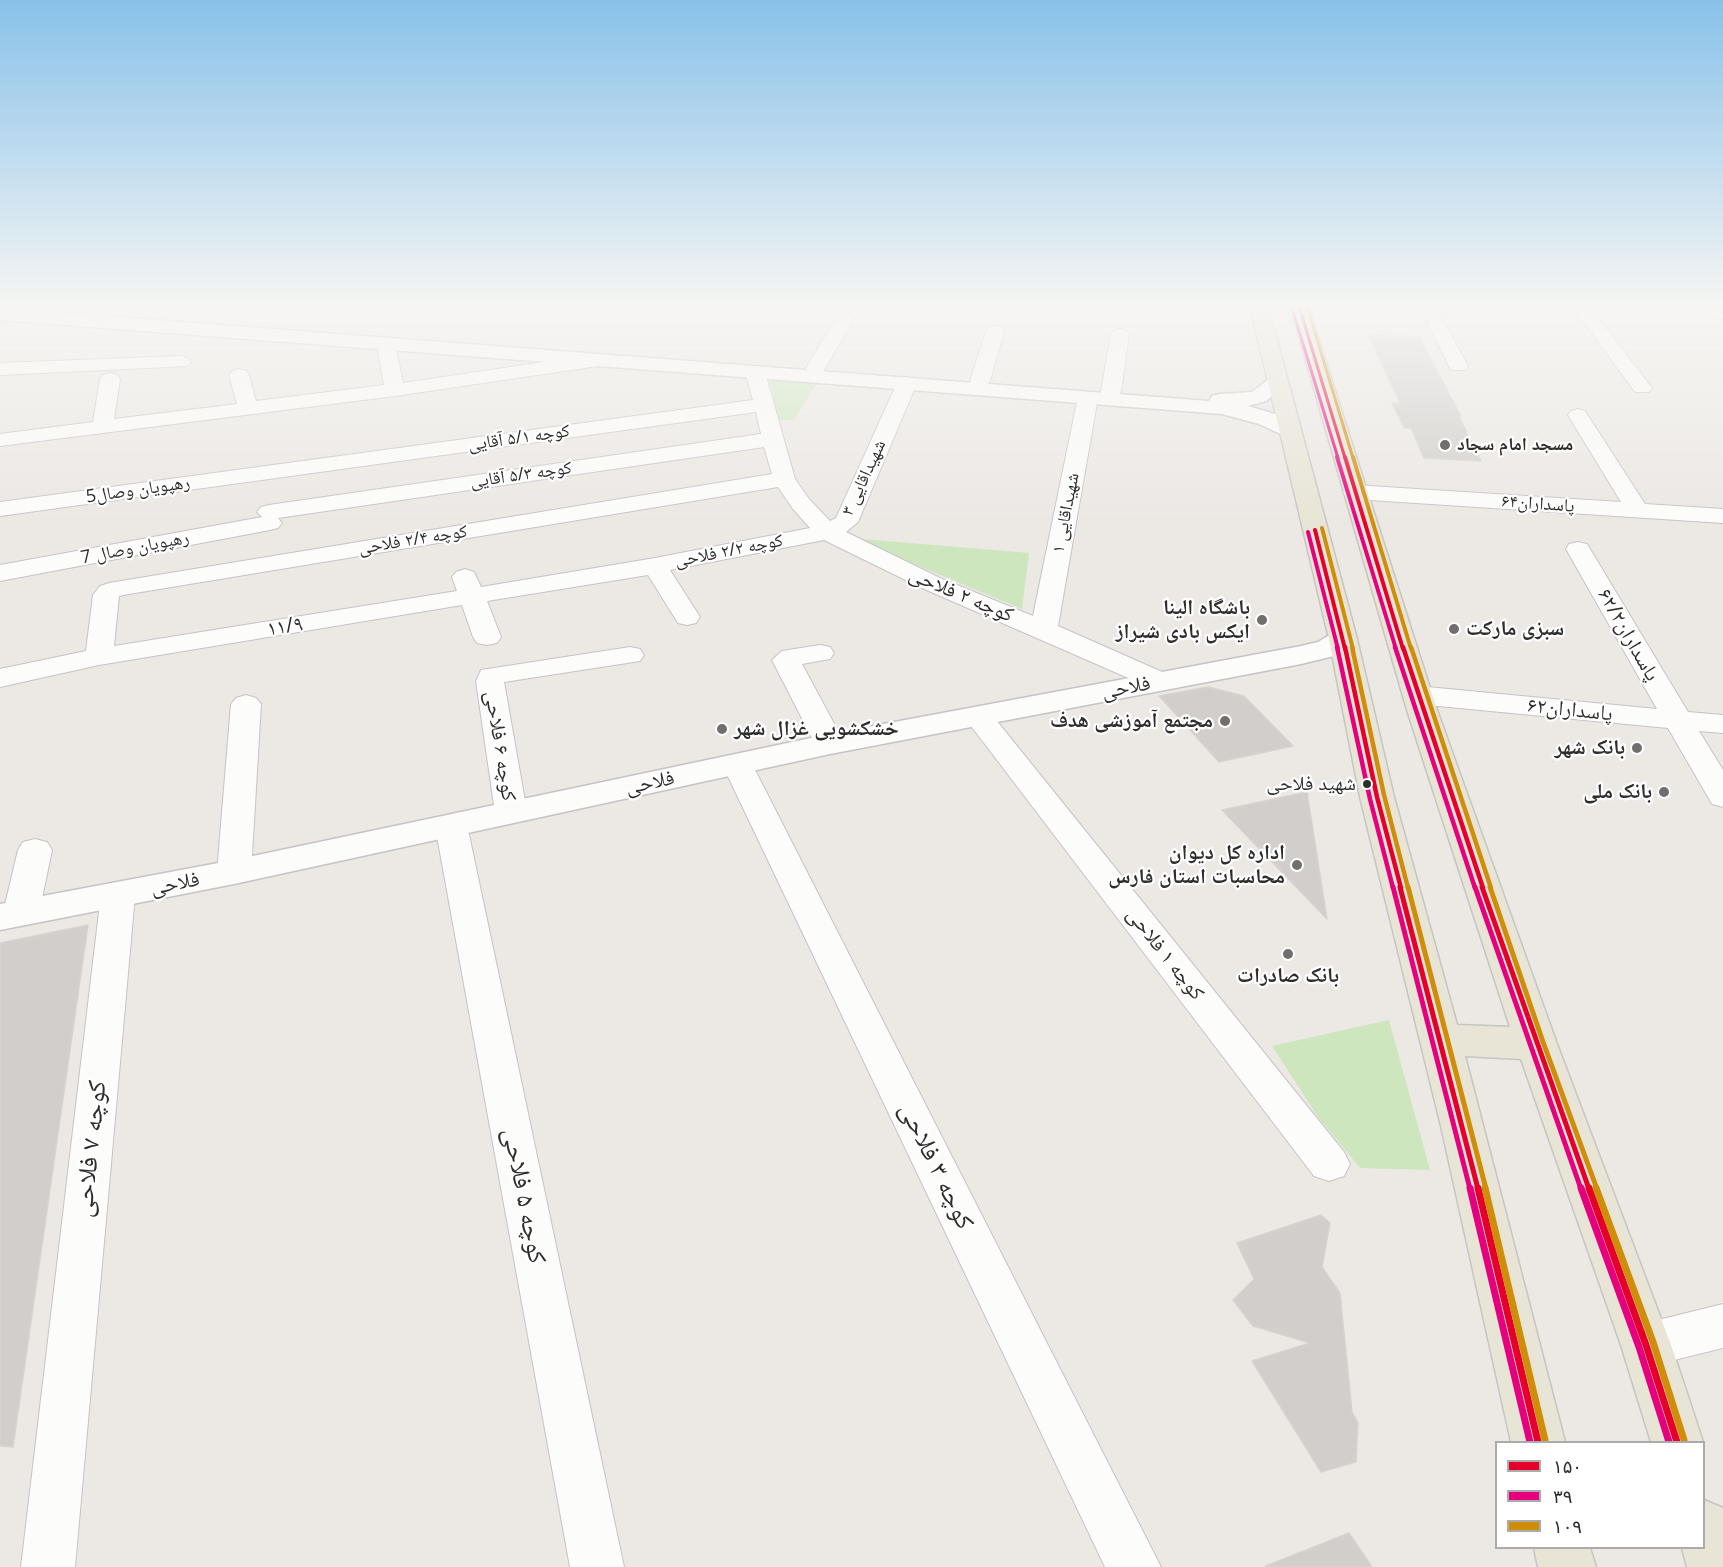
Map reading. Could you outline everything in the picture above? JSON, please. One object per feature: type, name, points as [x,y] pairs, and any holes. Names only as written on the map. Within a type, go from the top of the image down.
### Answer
[{"type":"main road","points":[[853,379],[1235,406],[1289,431]]},
{"type":"main road","points":[[956,379],[1103,396]]},
{"type":"main road","points":[[1321,379],[1417,695],[1536,1044],[1646,1345],[1676,1441]]},
{"type":"main road","points":[[1235,406],[1259,397],[1277,382],[1343,639],[1377,797],[1441,1040],[1538,1441]]},
{"type":"main road","name":"فلاحی","points":[[11,915],[234,872],[830,744],[1301,656],[1328,649],[1343,639]]},
{"type":"main road","name":"فلاحی","points":[[1301,656],[1332,665],[1351,681]]},
{"type":"main road","points":[[1441,1040],[1536,1044]]},
{"type":"main road","points":[[1562,1549],[1567,1567]]},
{"type":"street","points":[[103,426],[110,379]]},
{"type":"street","points":[[240,379],[248,408]]},
{"type":"street","points":[[393,379],[395,390]]},
{"type":"street","points":[[0,440],[468,379]]},
{"type":"street","name":"کوچه ۲ فلاحی","points":[[757,379],[784,479],[801,504],[827,532],[931,583],[1159,681]]},
{"type":"street","name":"۱ شهیداقایی","points":[[1044,630],[1108,379]]},
{"type":"street","points":[[1636,379],[1642,387]]},
{"type":"street","name":"۳ شهیداقایی","points":[[827,532],[846,522],[907,383]]},
{"type":"street","name":"کوچه ۵/۱ آقایی","points":[[276,472],[763,405]]},
{"type":"street","points":[[1578,415],[1637,510]]},
{"type":"street","name":"کوچه ۵/۳ آقایی","points":[[269,517],[773,439]]},
{"type":"street","name":"رهپویان وصال5","points":[[0,509],[276,472]]},
{"type":"street","name":"کوچه ۲/۴ فلاحی","points":[[99,657],[106,595],[109,591],[118,588],[784,479]]},
{"type":"street","name":"پاسداران۶۴","points":[[1354,492],[1723,516]]},
{"type":"street","name":"7 رهپویان وصال","points":[[0,573],[269,517]]},
{"type":"street","name":"کوچه ۲/۲ فلاحی","points":[[640,561],[827,532]]},
{"type":"street","name":"پاسداران۶۲/۲","points":[[1578,549],[1723,797]]},
{"type":"street","name":"کوچه ۲/۲ فلاحی","points":[[640,561],[687,617]]},
{"type":"street","name":"۱۱/۹","points":[[0,678],[99,657],[286,627],[467,586],[640,561]]},
{"type":"street","points":[[467,586],[487,637]]},
{"type":"street","points":[[820,653],[786,660],[830,744]]},
{"type":"street","name":"کوچه ۶ فلاحی","points":[[511,812],[491,676],[630,655]]},
{"type":"street","name":"پاسداران۶۲","points":[[1417,695],[1723,724]]},
{"type":"street","points":[[234,872],[246,704]]},
{"type":"street","name":"کوچه ۱ فلاحی","points":[[978,716],[1329,1164]]},
{"type":"street","name":"کوچه ۳ فلاحی","points":[[737,764],[1134,1567]]},
{"type":"street","name":"کوچه ۵ فلاحی","points":[[452,825],[597,1567]]},
{"type":"street","points":[[11,915],[35,850]]},
{"type":"street","name":"کوچه ۷ فلاحی","points":[[48,1567],[118,895]]},
{"type":"street","points":[[1646,1345],[1723,1326]]},
{"type":"green space","points":[[770,379],[817,383],[794,420],[778,420]]},
{"type":"green space","points":[[861,539],[1029,553],[1022,609],[914,564]]},
{"type":"green space","points":[[1389,1020],[1430,1170],[1360,1168],[1318,1117],[1272,1046]]},
{"type":"building","points":[[1389,379],[1441,379],[1481,461],[1424,458],[1411,428],[1404,428],[1392,403],[1400,403]]},
{"type":"building","name":"مجتمع آموزشی هدف","points":[[1208,687],[1244,696],[1293,746],[1219,762],[1159,696]]},
{"type":"building","name":"اداره کل دیوان محاسبات استان فارس","points":[[1307,792],[1327,919],[1222,810]]},
{"type":"building","points":[[88,925],[13,1447],[0,1446],[0,943]]},
{"type":"building","points":[[1321,1215],[1330,1223],[1322,1267],[1340,1293],[1352,1412],[1358,1423],[1356,1462],[1321,1472],[1252,1361],[1310,1343],[1253,1326],[1233,1300],[1254,1279],[1237,1243]]},
{"type":"building","points":[[1349,1533],[1372,1567],[1266,1567],[1266,1566]]},
{"type":"transit line","name":"۳۹","points":[[1314,379],[1415,712],[1529,1046],[1639,1347],[1669,1441]]},
{"type":"transit line","name":"۱۵۰","points":[[1321,379],[1422,710],[1536,1044],[1646,1345],[1677,1441]]},
{"type":"transit line","name":"۱۰۹","points":[[1329,379],[1429,708],[1543,1042],[1653,1342],[1684,1440]]},
{"type":"transit line","name":"۱۰۹","points":[[1322,528],[1350,637],[1384,795],[1470,1124],[1545,1440]]},
{"type":"transit line","name":"۱۵۰","points":[[1315,530],[1343,639],[1377,797],[1463,1126],[1538,1441]]},
{"type":"transit line","name":"۳۹","points":[[1308,532],[1336,641],[1370,799],[1456,1128],[1530,1441]]},
{"type":"place","name":"مسجد امام سجاد","points":[[1445,445]]},
{"type":"place","name":"باشگاه الینا ایکس بادی شیراز","points":[[1262,620]]},
{"type":"place","name":"سبزی مارکت","points":[[1454,629]]},
{"type":"place","name":"مجتمع آموزشی هدف","points":[[1225,721]]},
{"type":"place","name":"خشکشویی غزال شهر","points":[[722,729]]},
{"type":"place","name":"بانک شهر","points":[[1637,748]]},
{"type":"place","name":"شهید فلاحی","points":[[1367,784]]},
{"type":"place","name":"بانک ملی","points":[[1664,792]]},
{"type":"place","name":"اداره کل دیوان محاسبات استان فارس","points":[[1297,865]]},
{"type":"place","name":"بانک صادرات","points":[[1288,954]]}]
